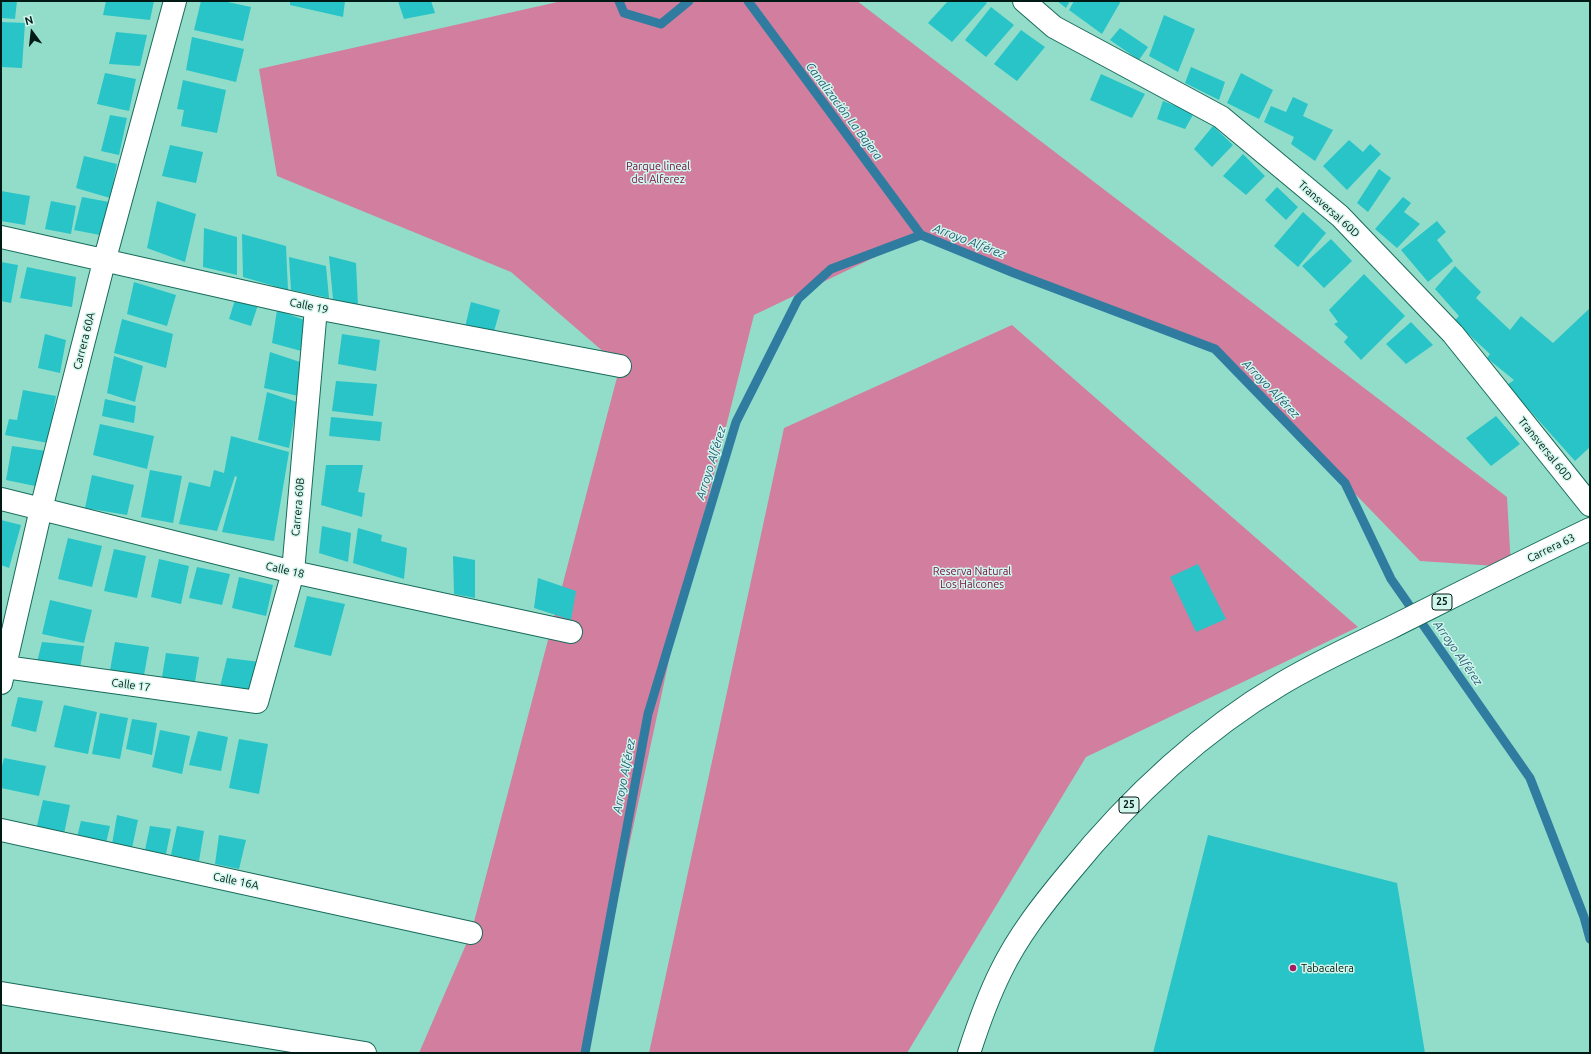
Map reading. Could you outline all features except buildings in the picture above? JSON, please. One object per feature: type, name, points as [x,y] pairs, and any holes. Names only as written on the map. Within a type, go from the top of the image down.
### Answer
[{"type":"street","name":"Carrera 60A","points":[[3,675],[41,509],[104,262],[175,1]]},
{"type":"street","name":"Transversal 60D","points":[[1024,1],[1054,27],[1221,117],[1340,216],[1453,334],[1590,505]]},
{"type":"street","name":"Calle 19","points":[[1,237],[104,262],[316,308],[620,366]]},
{"type":"street","name":"Carrera 60B","points":[[257,702],[293,572],[316,308]]},
{"type":"street","name":"Calle 18","points":[[1,500],[293,572],[571,632]]},
{"type":"street","name":"Carrera 63","points":[[968,1053],[980,1020],[1002,970],[1026,928],[1089,847],[1129,805],[1174,762],[1222,724],[1281,684],[1373,636],[1590,529]]},
{"type":"street","name":"Calle 17","points":[[3,675],[257,702]]},
{"type":"street","name":"Calle 16A","points":[[1,830],[472,933]]},
{"type":"street","points":[[1,993],[365,1053]]},
{"type":"green space","name":"Parque lineal del Alferez","points":[[562,1],[857,1],[1507,497],[1511,567],[1420,561],[1215,349],[921,235],[754,315],[678,618],[588,1037],[580,1053],[419,1053],[471,933],[620,366],[511,272],[277,176],[259,69]]},
{"type":"green space","name":"Reserva Natural Los Halcones","points":[[1012,325],[1358,627],[1086,757],[907,1053],[649,1053],[784,428]]},
{"type":"waterway","name":"Canalización La Bajera","points":[[619,1],[624,13],[661,24],[689,1]]},
{"type":"waterway","name":"Canalización La Bajera","points":[[748,1],[921,235]]},
{"type":"waterway","name":"Arroyo Alférez","points":[[585,1053],[648,714],[736,422],[798,299],[831,269],[921,235],[1014,273],[1215,349],[1345,483],[1391,579],[1530,778],[1584,917],[1590,939]]},
{"type":"place","name":"Tabacalera","points":[[1293,968]]}]
